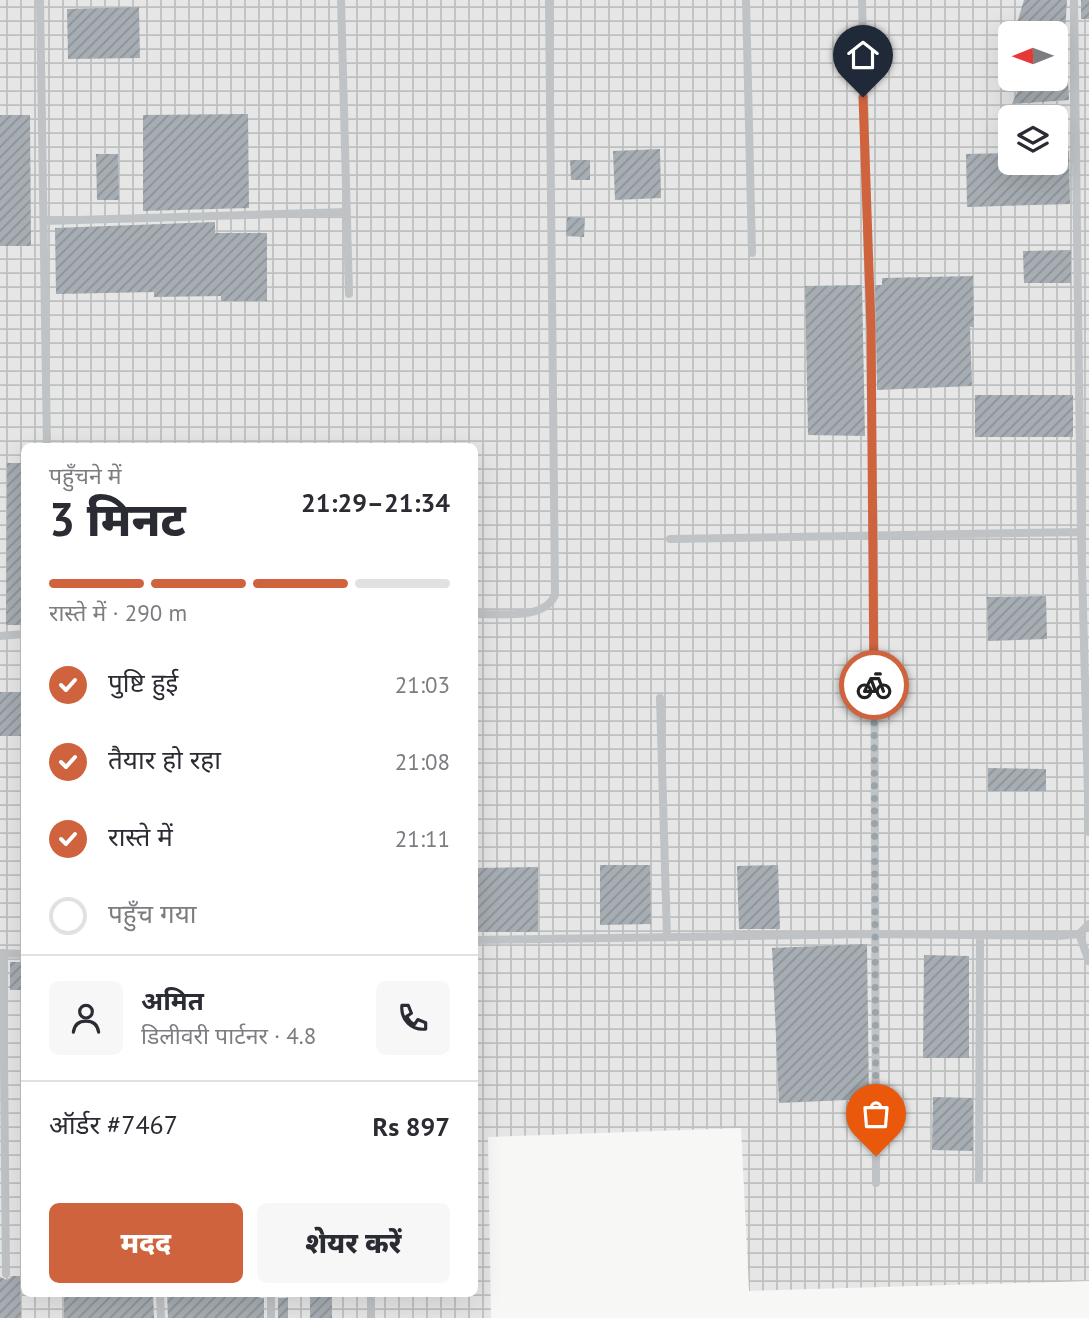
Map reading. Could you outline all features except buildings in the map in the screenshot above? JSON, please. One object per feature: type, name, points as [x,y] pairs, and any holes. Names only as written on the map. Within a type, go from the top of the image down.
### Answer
[{"type":"lane","points":[[40,0],[47,443]]},
{"type":"lane","points":[[341,0],[349,294]]},
{"type":"lane","points":[[478,614],[541,611],[552,604],[555,595],[549,0]]},
{"type":"lane","points":[[746,0],[752,253]]},
{"type":"lane","points":[[862,0],[874,535],[873,934],[876,1183]]},
{"type":"lane","points":[[1074,0],[1081,532],[1089,832]]},
{"type":"lane","points":[[44,221],[347,212]]},
{"type":"lane","points":[[670,539],[1081,532]]},
{"type":"lane","points":[[0,636],[21,634]]},
{"type":"lane","points":[[660,698],[667,937]]},
{"type":"lane","points":[[478,940],[980,935],[1086,930],[1089,961]]},
{"type":"lane","points":[[979,1180],[980,935]]},
{"type":"lane","points":[[6,1273],[1,953],[21,954]]},
{"type":"lane","points":[[160,1297],[160,1318]]},
{"type":"lane","points":[[271,1297],[271,1318]]},
{"type":"lane","points":[[371,1297],[371,1318]]},
{"type":"shaded area","points":[[0,0],[1089,0],[1089,1281],[749,1291],[741,1128],[488,1137],[491,1318],[0,1318]]},
{"type":"way so far","points":[[874,685],[876,1156]]},
{"type":"route","points":[[863,97],[871,328],[874,685]]}]
